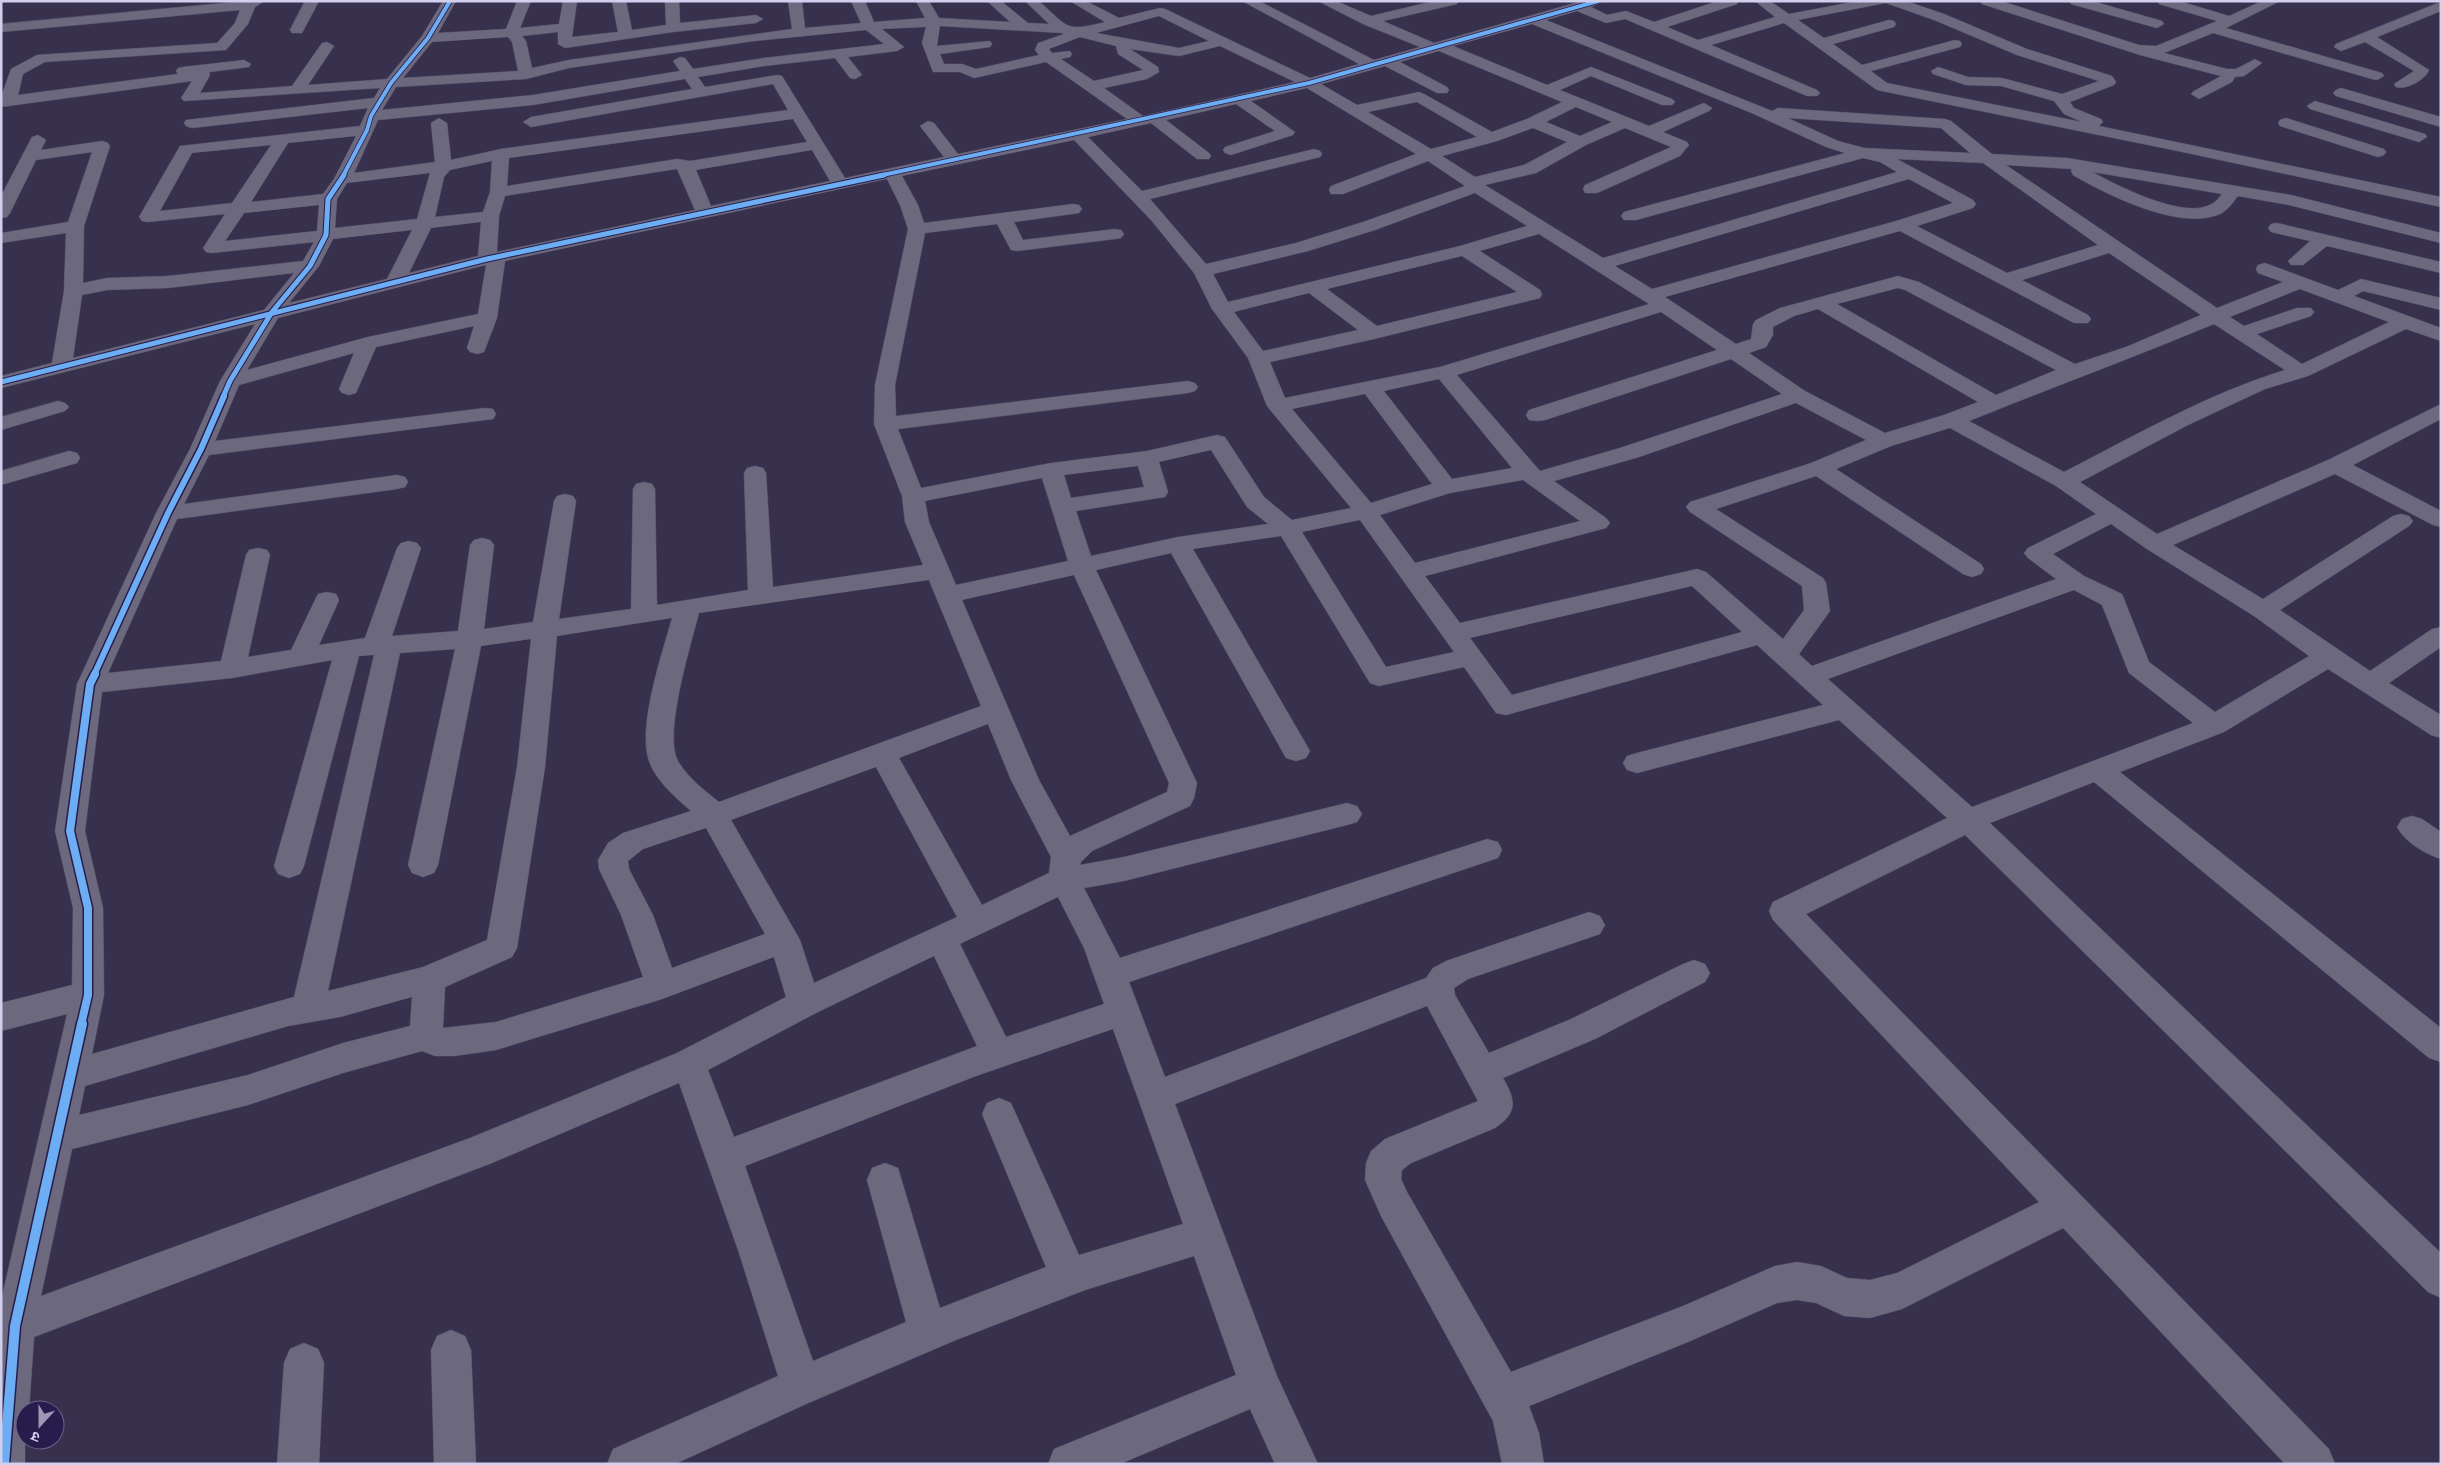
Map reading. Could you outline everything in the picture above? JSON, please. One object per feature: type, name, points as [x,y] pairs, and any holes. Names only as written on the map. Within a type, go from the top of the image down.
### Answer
[{"type":"street","points":[[138,7],[202,1]]},
{"type":"street","points":[[296,30],[312,1]]},
{"type":"street","points":[[4,1464],[8,1328],[56,1137],[88,995],[88,908],[70,831],[90,684],[168,513],[201,450],[230,381],[272,312],[310,266],[326,235],[328,199],[342,179],[391,83],[428,38],[450,1]]},
{"type":"street","points":[[511,32],[524,1]]},
{"type":"street","points":[[569,64],[565,42],[565,27],[570,1]]},
{"type":"street","points":[[619,1],[626,35]]},
{"type":"street","points":[[672,1],[673,28]]},
{"type":"street","points":[[858,1],[869,26],[897,47]]},
{"type":"street","points":[[922,1],[934,22],[931,47],[938,69],[962,68],[974,74],[1123,43]]},
{"type":"street","points":[[992,1],[1024,27]]},
{"type":"street","points":[[1031,1],[1062,29]]},
{"type":"street","points":[[1076,1],[1117,23]]},
{"type":"street","points":[[1248,1],[1379,63],[1442,90]]},
{"type":"street","points":[[1329,4],[1356,1]]},
{"type":"street","points":[[1368,21],[1452,1]]},
{"type":"street","points":[[1,382],[156,345],[272,312],[492,258],[1147,120],[1309,83],[1598,1]]},
{"type":"street","points":[[1653,27],[1732,1]]},
{"type":"street","points":[[1761,1],[1783,19],[1822,43],[1882,87],[2433,200],[2441,190]]},
{"type":"street","points":[[1697,45],[1783,19],[1881,1]]},
{"type":"street","points":[[1892,1],[1938,17],[2022,52],[2098,75],[2109,82],[2083,90],[2064,99],[2002,82],[1966,81],[1938,71]]},
{"type":"street","points":[[1987,1],[2138,49],[2227,73],[2239,72],[2255,63]]},
{"type":"street","points":[[2164,1],[2230,20]]},
{"type":"street","points":[[2138,49],[2158,50],[2274,1]]},
{"type":"street","points":[[2416,1],[2440,7]]},
{"type":"street","points":[[1329,4],[1368,21],[1576,101],[1623,123],[1681,146],[1679,150],[1591,190]]},
{"type":"street","points":[[1142,5],[1309,83],[1355,110],[1457,172],[1540,228],[1656,300],[1798,395],[1883,442]]},
{"type":"street","points":[[2071,5],[2158,30]]},
{"type":"street","points":[[1579,7],[1606,20],[1626,15],[1812,93]]},
{"type":"street","points":[[2341,47],[2440,7]]},
{"type":"street","points":[[565,42],[596,40],[673,28],[774,17],[796,8],[799,32]]},
{"type":"street","points":[[955,10],[971,23],[985,44]]},
{"type":"street","points":[[192,20],[249,11]]},
{"type":"street","points":[[222,26],[249,11]]},
{"type":"street","points":[[1,28],[249,11]]},
{"type":"street","points":[[5,102],[16,72],[42,58],[221,47],[249,11]]},
{"type":"street","points":[[1160,12],[1082,32],[1042,46],[1042,50],[1049,58],[1091,86],[1203,156]]},
{"type":"street","points":[[2004,19],[2020,12]]},
{"type":"street","points":[[1278,406],[1444,372],[1656,300],[1968,204],[1886,159],[1832,144],[1534,20]]},
{"type":"street","points":[[5,102],[203,75],[189,98],[526,75],[569,64],[754,37],[934,22],[1062,29],[1082,32],[1123,43],[1179,52],[1220,42]]},
{"type":"street","points":[[1822,43],[1889,24]]},
{"type":"street","points":[[1971,32],[1987,25]]},
{"type":"street","points":[[428,38],[565,27]]},
{"type":"street","points":[[2212,28],[2377,76]]},
{"type":"street","points":[[511,32],[519,41],[526,75]]},
{"type":"street","points":[[2022,52],[2084,32]]},
{"type":"street","points":[[754,37],[764,62],[777,79],[796,114],[841,185]]},
{"type":"street","points":[[2366,37],[2422,70],[2421,74],[2401,84]]},
{"type":"street","points":[[192,122],[300,112],[373,116],[533,100],[764,62],[838,53],[897,47],[931,47],[1002,42]]},
{"type":"street","points":[[1091,86],[1142,76],[1152,72],[1152,70],[1123,51],[1123,43]]},
{"type":"street","points":[[1860,70],[1955,44]]},
{"type":"street","points":[[296,91],[327,46]]},
{"type":"street","points":[[198,48],[176,71],[244,64]]},
{"type":"street","points":[[672,49],[701,92]]},
{"type":"street","points":[[215,97],[255,53]]},
{"type":"street","points":[[838,53],[855,75]]},
{"type":"street","points":[[1501,71],[1525,64]]},
{"type":"street","points":[[1548,90],[1591,71],[1667,102]]},
{"type":"street","points":[[2199,94],[2227,79],[2229,76],[2227,73]]},
{"type":"street","points":[[531,122],[657,98],[777,79]]},
{"type":"street","points":[[13,83],[57,82]]},
{"type":"street","points":[[2341,93],[2441,122]]},
{"type":"street","points":[[1355,110],[1419,97],[1491,138]]},
{"type":"street","points":[[657,98],[657,132]]},
{"type":"street","points":[[1231,150],[1287,132],[1237,98]]},
{"type":"street","points":[[2064,99],[2062,101],[2069,111],[2100,124],[2105,132]]},
{"type":"street","points":[[1337,190],[1429,155],[1491,138],[1533,122],[1576,101]]},
{"type":"street","points":[[2315,106],[2419,137]]},
{"type":"street","points":[[1649,132],[1704,108]]},
{"type":"street","points":[[300,112],[291,139],[237,209],[212,248],[490,216]]},
{"type":"street","points":[[1759,112],[1945,124],[1987,158],[2112,246],[2214,316],[2301,372]]},
{"type":"street","points":[[342,179],[444,166],[501,154],[796,114]]},
{"type":"street","points":[[328,199],[148,217],[186,149],[291,139],[373,116]]},
{"type":"street","points":[[1533,122],[1580,142]]},
{"type":"street","points":[[396,282],[424,225],[436,176],[444,166],[439,123]]},
{"type":"street","points":[[1202,271],[1302,247],[1369,226],[1474,185],[1530,169],[1580,142],[1623,123]]},
{"type":"street","points":[[2286,123],[2378,152]]},
{"type":"street","points":[[928,126],[955,161]]},
{"type":"street","points":[[2351,162],[2441,128]]},
{"type":"street","points":[[1078,134],[1157,216],[1202,271],[1222,309],[1258,358],[1278,406],[1366,512],[1506,706],[1761,635]]},
{"type":"street","points":[[686,168],[816,145]]},
{"type":"street","points":[[1,213],[34,148],[102,146],[75,226],[73,291],[62,366]]},
{"type":"street","points":[[1630,216],[1866,152],[2067,163],[2291,200],[2332,212],[2441,238]]},
{"type":"street","points":[[477,348],[487,318],[492,258],[490,216],[498,192],[501,154]]},
{"type":"street","points":[[1138,197],[1314,154]]},
{"type":"street","points":[[1457,172],[1496,161]]},
{"type":"street","points":[[2067,163],[2113,191],[2172,209],[2204,213],[2214,210],[2224,203],[2233,191]]},
{"type":"street","points":[[498,192],[677,164],[685,165],[705,212]]},
{"type":"street","points":[[1600,265],[1910,173]]},
{"type":"street","points":[[893,174],[909,204],[917,229],[885,385],[885,424],[913,496],[917,522],[947,595],[1025,780],[1100,947],[1122,1012],[1260,1385],[1297,1464]]},
{"type":"street","points":[[917,229],[1073,208]]},
{"type":"street","points":[[1003,218],[1017,246],[1115,234]]},
{"type":"street","points":[[1902,225],[2081,319]]},
{"type":"street","points":[[1,238],[75,226]]},
{"type":"street","points":[[1222,309],[1465,250],[1540,228]]},
{"type":"street","points":[[2277,228],[2441,268]]},
{"type":"street","points":[[2297,261],[2323,240]]},
{"type":"street","points":[[2004,280],[2112,246]]},
{"type":"street","points":[[1258,358],[1374,333],[1533,294],[1465,250]]},
{"type":"street","points":[[73,291],[107,284],[168,282],[310,266]]},
{"type":"street","points":[[2265,269],[2441,335]]},
{"type":"street","points":[[1537,415],[1759,342],[1763,335],[1763,324],[1771,318],[1885,284],[1898,282],[1912,286],[2073,371]]},
{"type":"street","points":[[1784,656],[1817,611],[1814,583],[1698,507],[1819,468],[1883,442],[1952,420],[2073,371],[2133,351],[2300,282]]},
{"type":"street","points":[[2338,297],[2361,286],[2441,304]]},
{"type":"street","points":[[1312,287],[1374,333]]},
{"type":"street","points":[[1821,303],[1995,403]]},
{"type":"street","points":[[2241,333],[2304,312]]},
{"type":"street","points":[[230,381],[368,343],[487,318]]},
{"type":"street","points":[[2064,481],[2189,416],[2258,385],[2301,372],[2405,322]]},
{"type":"street","points":[[349,389],[368,343]]},
{"type":"street","points":[[1410,572],[1598,523],[1532,475],[1444,372]]},
{"type":"street","points":[[885,424],[1188,387]]},
{"type":"street","points":[[1370,388],[1446,487]]},
{"type":"street","points":[[947,595],[1178,544],[1288,528],[1366,512],[1446,487],[1532,475],[1628,453],[1798,395]]},
{"type":"street","points":[[1,424],[58,407]]},
{"type":"street","points":[[2155,544],[2336,465],[2441,410]]},
{"type":"street","points":[[201,450],[485,414]]},
{"type":"street","points":[[1952,420],[2064,481],[2155,544],[2263,610],[2328,657],[2441,728]]},
{"type":"street","points":[[913,496],[1051,470],[1147,458],[1217,442],[1255,502],[1288,528],[1379,677],[1471,657]]},
{"type":"street","points":[[1,478],[69,458]]},
{"type":"street","points":[[1063,506],[1156,492],[1147,458]]},
{"type":"street","points":[[2336,465],[2441,520]]},
{"type":"street","points":[[1819,468],[1972,569]]},
{"type":"street","points":[[8,1328],[479,1151],[689,1063],[804,1003],[975,921],[1065,868],[1082,843],[1180,798],[1183,783],[1082,566],[1051,470]]},
{"type":"street","points":[[755,473],[761,598]]},
{"type":"street","points":[[168,513],[397,482]]},
{"type":"street","points":[[644,489],[644,616]]},
{"type":"street","points":[[70,1075],[152,1053],[288,1012],[308,1009],[429,979],[501,948],[531,767],[545,629],[565,501]]},
{"type":"street","points":[[2111,515],[2036,553],[2075,581],[2113,600],[2138,667],[2214,725]]},
{"type":"street","points":[[2263,610],[2401,521]]},
{"type":"street","points":[[1178,544],[1296,751]]},
{"type":"street","points":[[423,865],[470,638],[482,545]]},
{"type":"street","points":[[290,866],[409,548]]},
{"type":"street","points":[[232,669],[258,555]]},
{"type":"street","points":[[90,684],[232,669],[300,656],[371,647],[470,638],[644,616],[688,607],[938,571]]},
{"type":"street","points":[[1454,633],[1697,577],[1968,820],[2441,1279]]},
{"type":"street","points":[[1808,677],[2075,581]]},
{"type":"street","points":[[300,656],[327,600]]},
{"type":"street","points":[[688,607],[669,676],[660,732],[663,761],[680,785],[713,814],[784,940],[804,1003]]},
{"type":"street","points":[[2371,683],[2441,635]]},
{"type":"street","points":[[308,1009],[371,647]]},
{"type":"street","points":[[2314,1464],[1784,911],[1968,820],[2214,725],[2328,657]]},
{"type":"street","points":[[1637,763],[1844,709]]},
{"type":"street","points":[[662,985],[637,914],[614,870],[613,860],[619,851],[633,841],[760,800],[996,711]]},
{"type":"street","points":[[883,754],[975,921]]},
{"type":"street","points":[[2098,770],[2441,1048]]},
{"type":"street","points":[[1065,868],[1124,869],[1346,814]]},
{"type":"street","points":[[2412,827],[2441,848]]},
{"type":"street","points":[[1110,975],[1486,850]]},
{"type":"street","points":[[1523,1464],[1518,1433],[1502,1396],[1394,1204],[1383,1180],[1384,1164],[1398,1151],[1483,1117],[1495,1109],[1496,1097],[1439,997],[1437,988],[1441,978],[1457,970],[1589,925]]},
{"type":"street","points":[[940,938],[998,1054]]},
{"type":"street","points":[[56,1137],[248,1090],[343,1058],[426,1036],[435,1042],[454,1042],[496,1036],[662,985],[784,940]]},
{"type":"street","points":[[1482,1071],[1583,1029],[1694,973]]},
{"type":"street","points":[[426,1036],[429,979]]},
{"type":"street","points":[[1154,1097],[1437,988]]},
{"type":"street","points":[[1,1017],[88,995]]},
{"type":"street","points":[[723,1158],[998,1054],[1122,1012]]},
{"type":"street","points":[[689,1063],[757,1250],[801,1384]]},
{"type":"street","points":[[999,1114],[1069,1277]]},
{"type":"street","points":[[885,1180],[928,1332]]},
{"type":"street","points":[[1502,1396],[1688,1323],[1775,1285],[1797,1281],[1821,1284],[1844,1297],[1870,1299],[1902,1290],[2068,1207]]},
{"type":"street","points":[[628,1464],[801,1384],[928,1332],[1069,1277],[1205,1235]]},
{"type":"street","points":[[452,1350],[455,1464]]},
{"type":"street","points":[[298,1464],[304,1364]]},
{"type":"street","points":[[1069,1464],[1260,1385]]},
{"type":"cycle path","points":[[4,1464],[15,1326],[88,995],[88,908],[70,831],[90,684],[168,513],[201,449],[230,381],[272,312],[310,266],[326,235],[328,199],[342,179],[367,130],[371,116],[391,83],[428,38],[450,1]]},
{"type":"cycle path","points":[[1,382],[487,259],[1154,118],[1309,83],[1598,1]]}]
